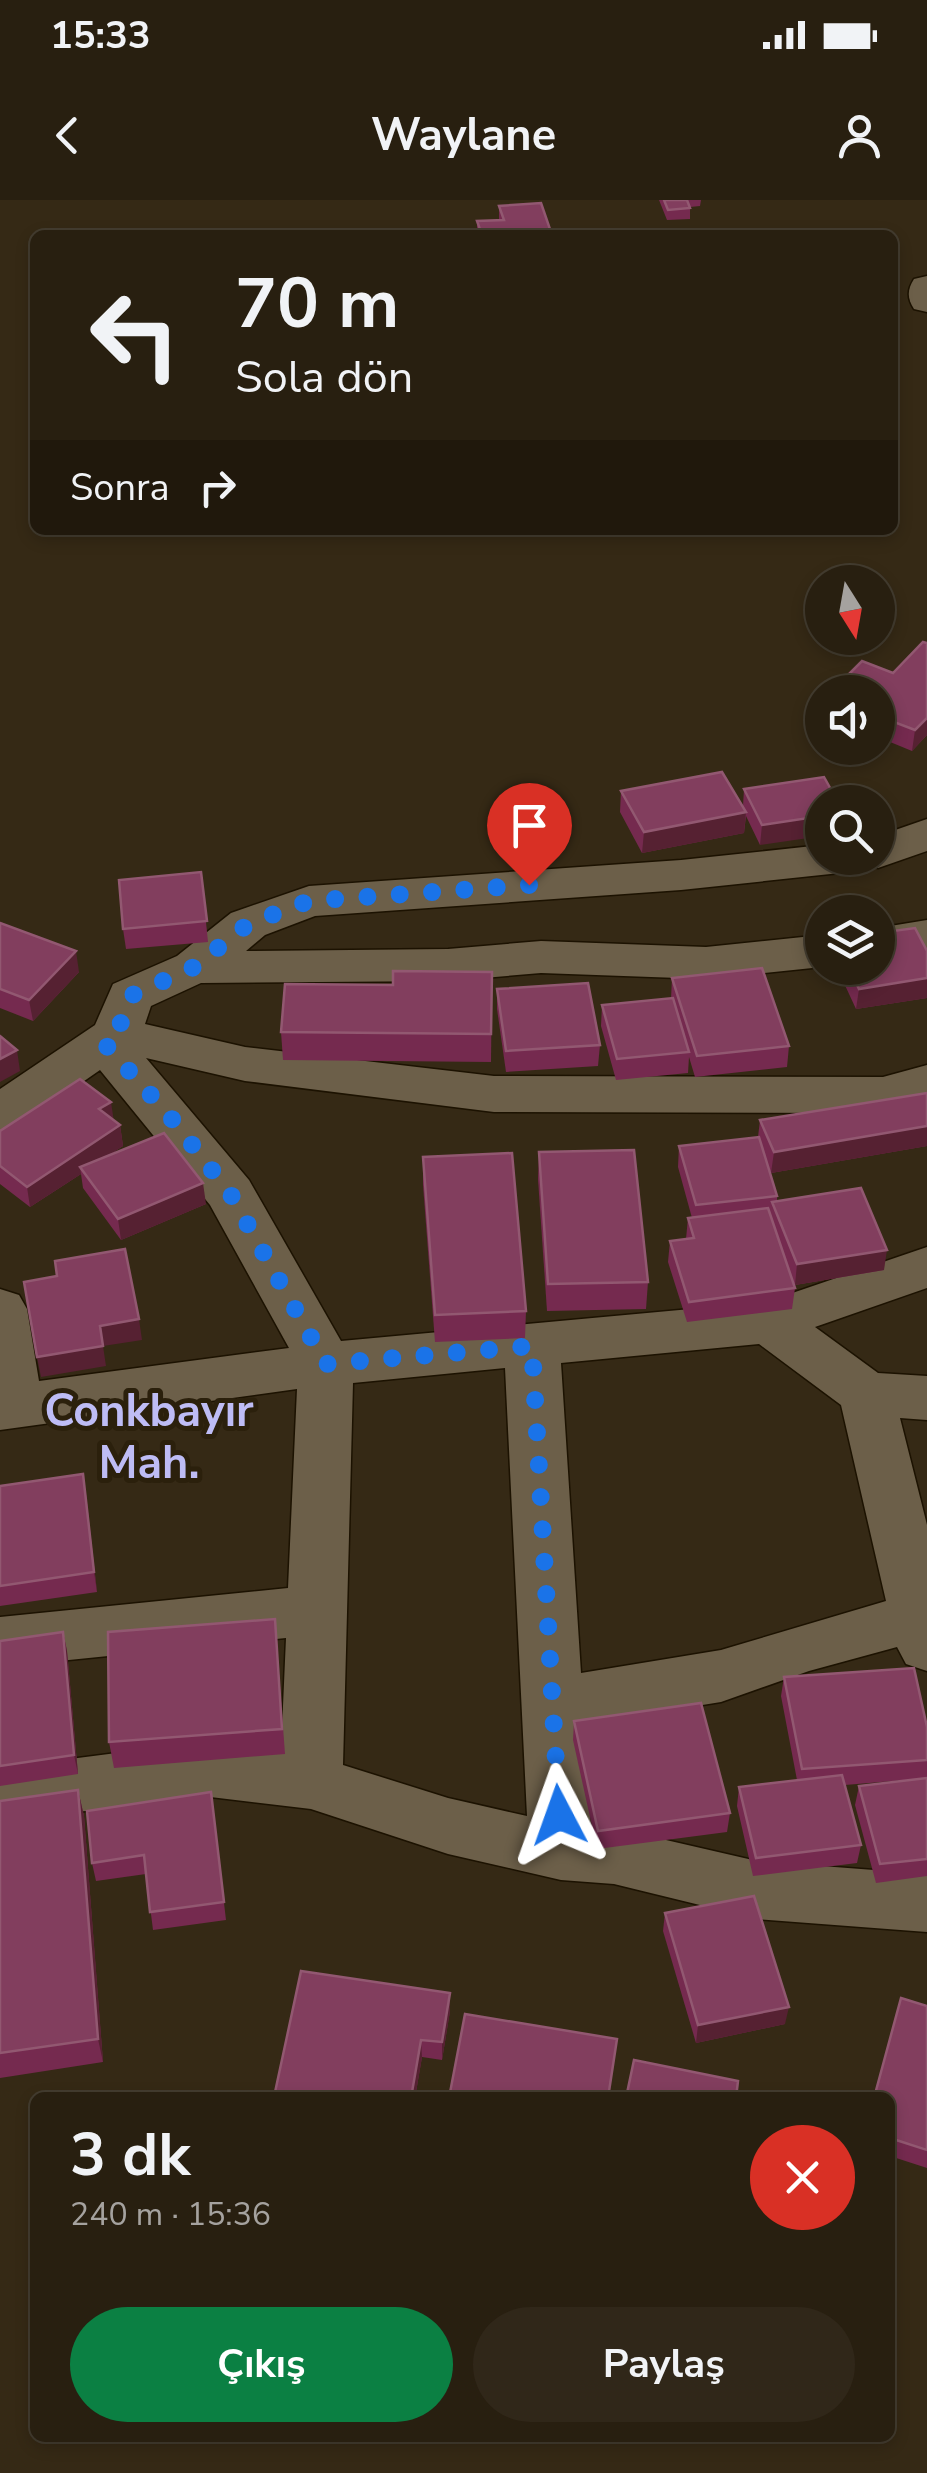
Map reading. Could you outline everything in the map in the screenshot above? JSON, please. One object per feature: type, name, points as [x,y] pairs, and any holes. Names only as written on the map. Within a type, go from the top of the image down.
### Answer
[{"type":"street","points":[[927,288],[927,301]]},
{"type":"street","points":[[895,846],[927,834]]},
{"type":"street","points":[[0,1114],[110,1038],[130,996],[194,967],[248,924],[309,901],[805,862]]},
{"type":"street","points":[[895,941],[927,936]]},
{"type":"street","points":[[194,967],[448,964],[541,957],[706,963],[805,953]]},
{"type":"street","points":[[110,1038],[245,1064],[494,1094],[884,1095],[927,1082]]},
{"type":"street","points":[[110,1038],[230,1193],[326,1364],[312,1782]]},
{"type":"street","points":[[0,1310],[8,1406],[326,1364],[768,1322],[927,1266]]},
{"type":"street","points":[[768,1322],[866,1394],[927,1398]]},
{"type":"street","points":[[532,1346],[561,1852]]},
{"type":"street","points":[[551,1704],[720,1676],[809,1646],[923,1632],[866,1394]]},
{"type":"street","points":[[0,1642],[319,1610]]},
{"type":"street","points":[[0,1795],[202,1769],[312,1782],[448,1826],[561,1852],[614,1856],[758,1890],[927,1903]]},
{"type":"building","points":[[664,200],[687,200],[690,208],[668,210]]},
{"type":"building","points":[[541,203],[550,230],[480,230],[477,221],[504,220],[499,206]]},
{"type":"building","points":[[923,642],[927,643],[927,718],[915,730],[895,722],[895,675],[848,675],[862,661],[893,673]]},
{"type":"building","points":[[722,772],[746,812],[644,832],[621,791]]},
{"type":"building","points":[[824,777],[828,785],[805,785],[805,819],[762,825],[744,789]]},
{"type":"building","points":[[201,872],[207,921],[123,929],[119,880]]},
{"type":"building","points":[[0,923],[76,951],[29,1000],[0,989]]},
{"type":"building","points":[[915,928],[927,951],[927,978],[895,983],[895,931]]},
{"type":"building","points":[[762,968],[789,1046],[697,1056],[672,978]]},
{"type":"building","points":[[393,971],[492,972],[491,1034],[281,1032],[285,984],[393,985]]},
{"type":"building","points":[[588,983],[600,1045],[506,1051],[497,989]]},
{"type":"building","points":[[673,998],[689,1052],[617,1059],[602,1005]]},
{"type":"building","points":[[0,1036],[17,1050],[0,1059]]},
{"type":"building","points":[[80,1079],[111,1102],[99,1109],[120,1125],[27,1187],[0,1166],[0,1131]]},
{"type":"building","points":[[927,1093],[927,1126],[774,1152],[760,1120]]},
{"type":"building","points":[[164,1133],[203,1183],[118,1219],[80,1167]]},
{"type":"building","points":[[759,1137],[777,1196],[696,1205],[679,1146]]},
{"type":"building","points":[[634,1150],[648,1282],[548,1284],[539,1152]]},
{"type":"building","points":[[512,1153],[526,1311],[435,1315],[423,1157]]},
{"type":"building","points":[[861,1188],[887,1250],[797,1264],[772,1202]]},
{"type":"building","points":[[768,1208],[795,1288],[689,1302],[670,1241],[694,1238],[688,1218]]},
{"type":"building","points":[[125,1249],[139,1319],[100,1326],[103,1346],[37,1357],[24,1282],[57,1276],[55,1261]]},
{"type":"building","points":[[83,1474],[94,1572],[0,1586],[0,1486]]},
{"type":"building","points":[[275,1619],[282,1729],[109,1742],[108,1632]]},
{"type":"building","points":[[63,1632],[74,1755],[0,1766],[0,1641]]},
{"type":"building","points":[[914,1668],[927,1727],[927,1760],[802,1769],[784,1677]]},
{"type":"building","points":[[701,1703],[730,1813],[598,1831],[574,1721]]},
{"type":"building","points":[[842,1775],[861,1845],[756,1858],[739,1787]]},
{"type":"building","points":[[927,1778],[927,1859],[880,1864],[859,1786]]},
{"type":"building","points":[[78,1790],[98,2039],[0,2053],[0,1801]]},
{"type":"building","points":[[211,1792],[224,1902],[150,1912],[144,1855],[92,1863],[87,1811]]},
{"type":"building","points":[[754,1896],[789,2007],[698,2025],[665,1913]]},
{"type":"building","points":[[301,1971],[450,1993],[442,2042],[421,2040],[412,2092],[275,2092]]},
{"type":"building","points":[[901,1998],[927,2006],[927,2150],[895,2140],[895,2092],[876,2092]]},
{"type":"building","points":[[465,2014],[617,2039],[609,2092],[450,2092]]},
{"type":"building","points":[[634,2060],[738,2081],[737,2092],[627,2092]]},
{"type":"district","name":"Conkbayır Mah.","points":[[149,1436]]},
{"type":"route","points":[[529,885],[309,901],[248,924],[194,967],[130,996],[117,1034],[104,1043],[168,1114],[230,1193],[326,1364],[532,1346],[559,1815]]}]
